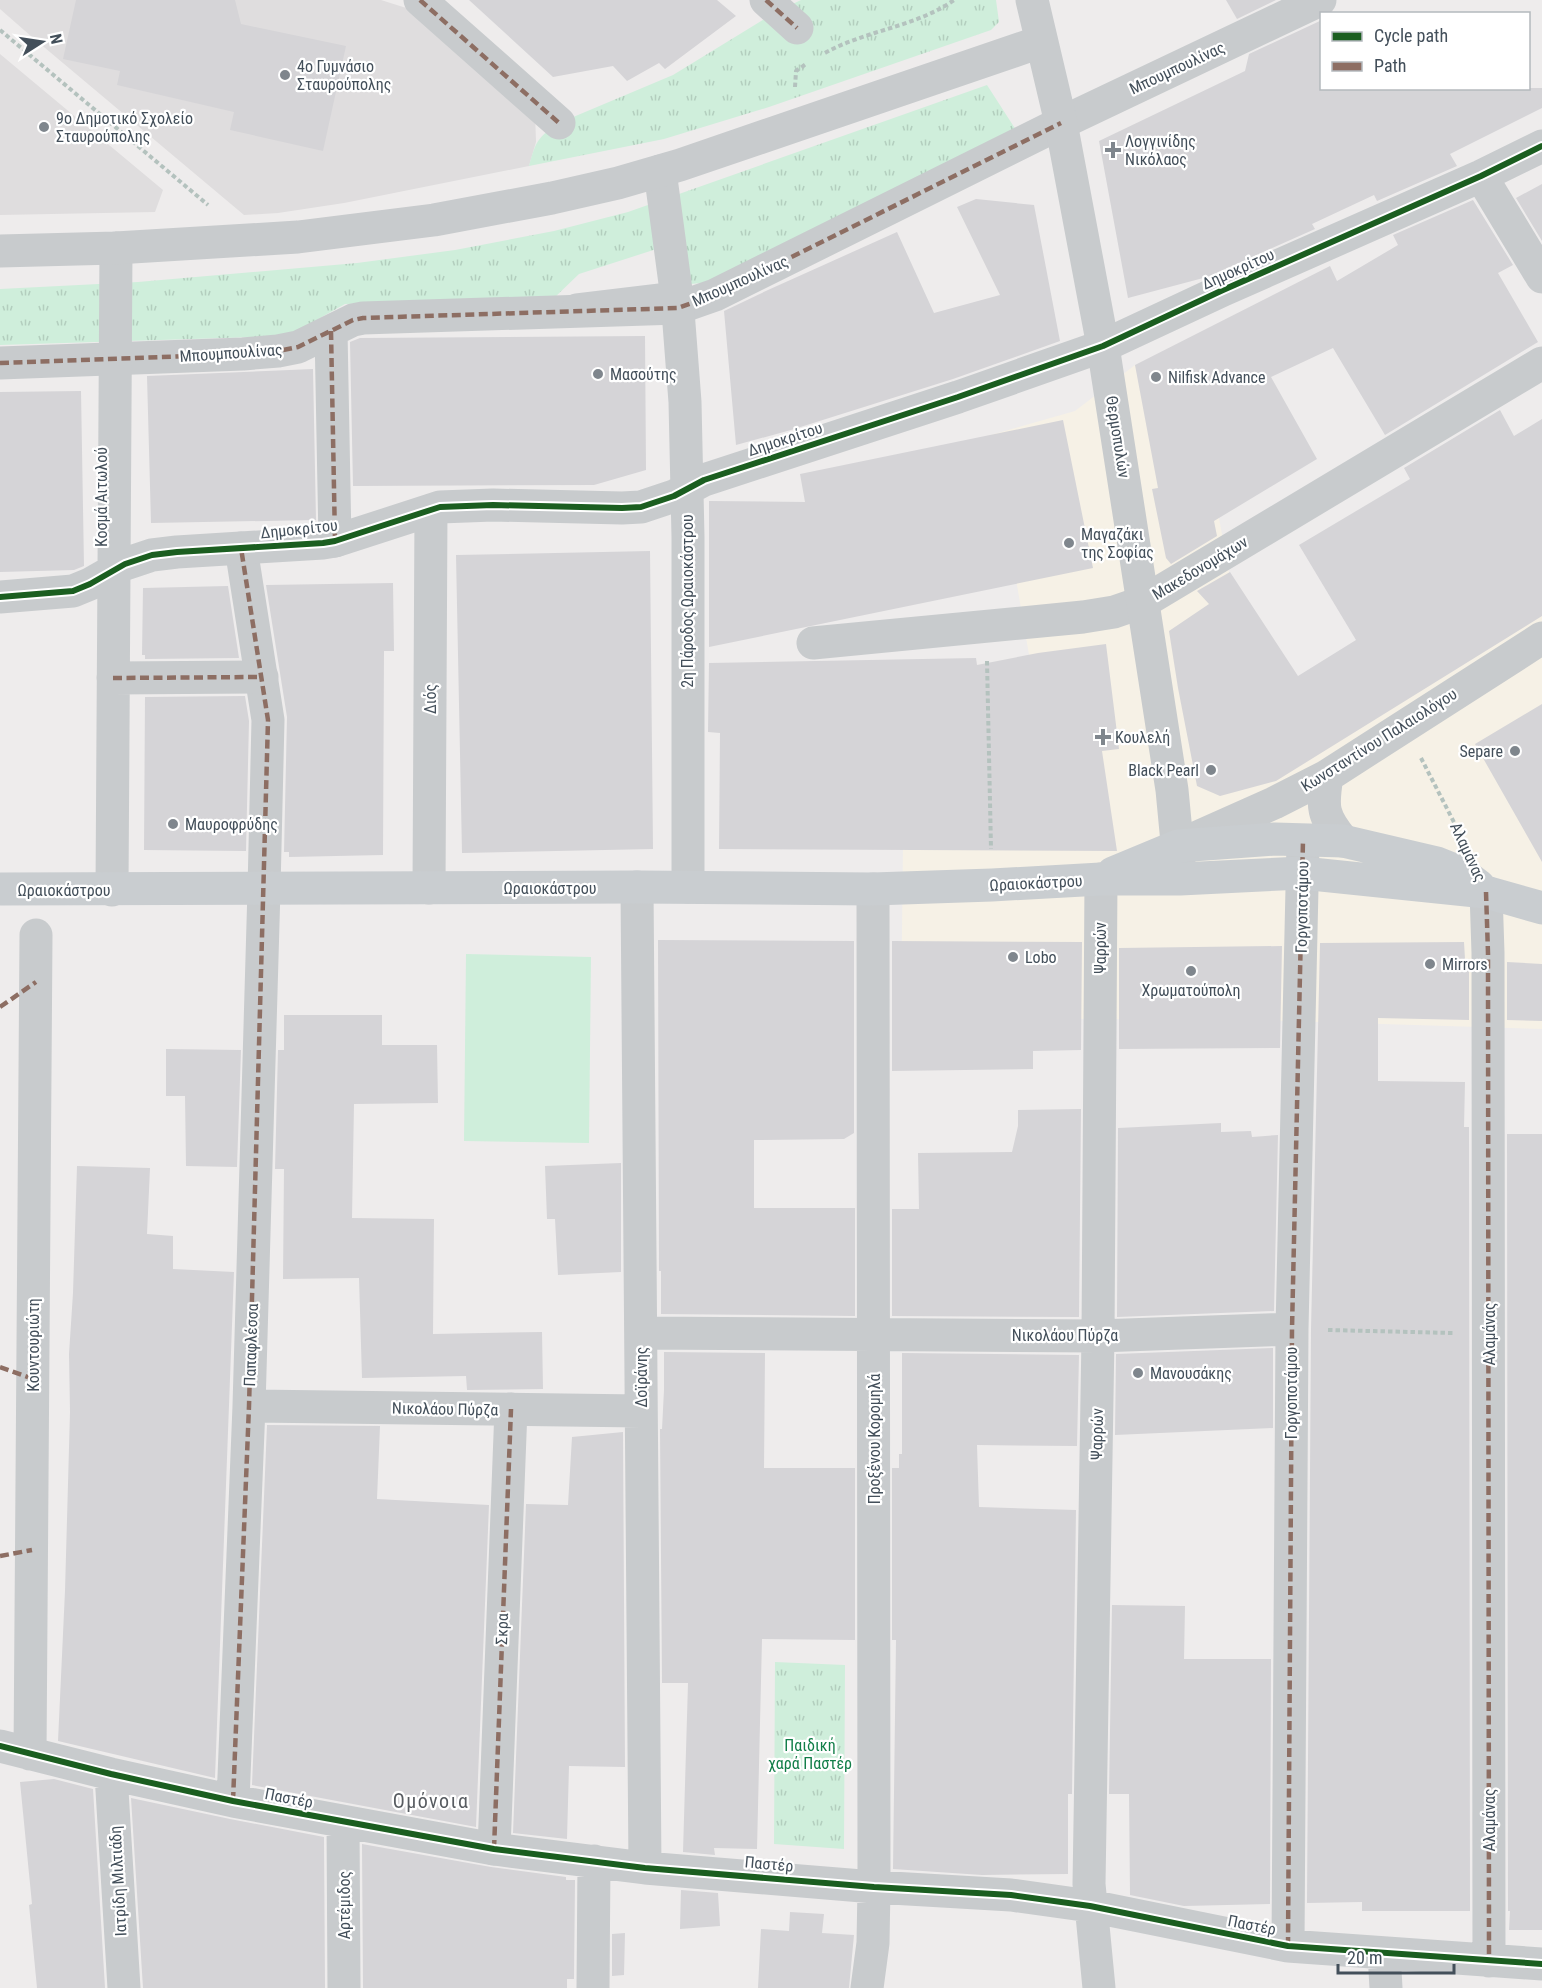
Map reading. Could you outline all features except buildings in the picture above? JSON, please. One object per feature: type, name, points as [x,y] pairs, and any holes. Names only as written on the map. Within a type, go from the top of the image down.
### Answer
[{"type":"main road","name":"Ωραιοκάστρου","points":[[1101,879],[1178,846],[1275,839],[1343,841],[1437,863],[1462,873],[1486,892]]},
{"type":"main road","name":"Ωραιοκάστρου","points":[[0,890],[637,887],[873,889],[1302,873],[1486,892],[1542,908]]},
{"type":"street","points":[[420,0],[559,123]]},
{"type":"street","points":[[766,0],[797,28]]},
{"type":"street","name":"Θερμοπυλών","points":[[1032,0],[1040,42],[1061,123],[1103,346],[1172,790],[1180,879]]},
{"type":"street","name":"Μπουμπουλίνας","points":[[0,363],[116,360],[290,350],[363,318],[577,310],[678,303],[715,295],[1061,123],[1320,0]]},
{"type":"street","points":[[0,251],[116,248],[298,237],[434,220],[552,198],[660,171],[1040,42]]},
{"type":"street","name":"Δημοκρίτου","points":[[0,597],[73,591],[130,561],[152,555],[311,544],[340,539],[431,510],[493,505],[641,507],[674,496],[704,480],[958,397],[1103,346],[1481,176],[1542,146]]},
{"type":"street","name":"2η Πάροδος Ωραιοκάστρου","points":[[660,171],[678,303],[685,402],[688,537],[688,887]]},
{"type":"street","points":[[1481,176],[1542,277]]},
{"type":"street","name":"Κοσμά Αιτωλού","points":[[112,890],[116,248]]},
{"type":"street","points":[[331,331],[340,539]]},
{"type":"street","name":"Μακεδονομάχων","points":[[813,642],[1083,617],[1114,612],[1143,602],[1542,363]]},
{"type":"street","name":"Διός","points":[[429,888],[431,510]]},
{"type":"street","name":"Παπαφλέσσα","points":[[233,1801],[249,1406],[268,720],[241,548]]},
{"type":"street","name":"Κωνσταντίνου Παλαιολόγου","points":[[1178,846],[1274,803],[1327,776],[1542,638]]},
{"type":"street","points":[[113,678],[262,677]]},
{"type":"street","points":[[1327,776],[1324,813],[1332,828],[1343,841]]},
{"type":"street","name":"Γοργοποτάμου","points":[[1288,1947],[1292,1329],[1303,840]]},
{"type":"street","name":"Ψαρρών","points":[[1099,1988],[1090,1906],[1098,1336],[1101,879]]},
{"type":"street","name":"Δοϊράνης","points":[[637,887],[645,1868]]},
{"type":"street","name":"Προξένου Κορομηλά","points":[[867,1988],[873,1943],[874,1887],[873,889]]},
{"type":"street","name":"Αλαμάνας","points":[[1486,892],[1489,1961]]},
{"type":"street","name":"Κουντουριώτη","points":[[15,1750],[36,935]]},
{"type":"street","name":"Νικολάου Πύρζα","points":[[640,1333],[1098,1336],[1292,1329]]},
{"type":"street","name":"Νικολάου Πύρζα","points":[[249,1406],[641,1411]]},
{"type":"street","name":"Σκρα","points":[[494,1849],[511,1410]]},
{"type":"street","name":"Παστέρ","points":[[15,1750],[233,1801],[494,1849],[645,1868],[874,1887],[1011,1895],[1090,1906],[1288,1947],[1542,1964]]},
{"type":"street","name":"Ιατρίδη Μιλτιάδη","points":[[111,1774],[124,1988]]},
{"type":"street","name":"Αρτέμιδος","points":[[343,1822],[344,1988]]},
{"type":"street","points":[[593,1988],[594,1861]]},
{"type":"street","points":[[1384,1953],[1386,1988]]},
{"type":"path","points":[[819,56],[861,36],[932,13],[954,0]]},
{"type":"path","points":[[0,30],[251,241]]},
{"type":"path","points":[[793,127],[796,71],[813,60]]},
{"type":"path","points":[[986,626],[992,885]]},
{"type":"path","points":[[1292,1329],[1489,1334]]},
{"type":"shaded area","name":"4ο Γυμνάσιο Σταυρούπολης","points":[[0,0],[381,0],[422,13],[535,112],[536,142],[529,166],[344,203],[278,213],[244,215],[0,9]]},
{"type":"shaded area","name":"9ο Δημοτικό Σχολείο Σταυρούπολης","points":[[0,54],[163,190],[155,212],[0,215]]},
{"type":"shaded area","points":[[1135,365],[1211,475],[1254,707],[1542,522],[1542,1029],[1286,1021],[901,1017],[904,755],[1046,753],[991,435],[1075,411]]},
{"type":"green space","points":[[801,0],[996,0],[999,22],[991,30],[769,107],[664,139],[529,166],[538,141],[559,123],[673,75],[774,13]]},
{"type":"green space","points":[[987,85],[1016,130],[711,282],[691,284],[672,244],[579,274],[553,299],[345,304],[288,336],[0,345],[0,289],[138,282],[357,263],[455,250],[554,231],[628,212]]},
{"type":"green space","points":[[466,954],[591,957],[589,1143],[464,1141]]},
{"type":"green space","name":"Παιδική χαρά Παστέρ","points":[[775,1662],[845,1665],[844,1849],[774,1844]]},
{"type":"marked path","points":[[420,0],[559,123]]},
{"type":"marked path","points":[[766,0],[797,28]]},
{"type":"marked path","points":[[0,363],[278,351],[298,347],[353,320],[363,318],[678,308],[715,295],[1061,123]]},
{"type":"marked path","points":[[331,331],[335,541]]},
{"type":"marked path","points":[[233,1801],[249,1406],[268,720],[241,548]]},
{"type":"marked path","points":[[113,678],[262,677]]},
{"type":"marked path","points":[[1288,1946],[1292,1329],[1303,840]]},
{"type":"marked path","points":[[1486,892],[1488,953],[1489,1961]]},
{"type":"marked path","points":[[0,1007],[36,982]]},
{"type":"marked path","points":[[0,1367],[33,1379]]},
{"type":"marked path","points":[[494,1849],[511,1409]]},
{"type":"marked path","points":[[0,1556],[32,1550]]},
{"type":"cycle path","points":[[0,597],[73,591],[125,564],[152,555],[335,541],[440,507],[493,505],[641,507],[674,496],[704,480],[958,397],[1103,346],[1223,290],[1481,176],[1542,146]]},
{"type":"cycle path","points":[[0,1746],[233,1801],[494,1849],[645,1868],[874,1887],[1011,1895],[1090,1906],[1288,1946],[1542,1964]]},
{"type":"place","name":"4ο Γυμνάσιο Σταυρούπολης","points":[[285,75]]},
{"type":"place","name":"9ο Δημοτικό Σχολείο Σταυρούπολης","points":[[44,127]]},
{"type":"place","name":"Λογγινίδης Νικόλαος","points":[[1113,150]]},
{"type":"place","name":"Μασούτης","points":[[598,374]]},
{"type":"place","name":"Nilfisk Advance","points":[[1156,377]]},
{"type":"place","name":"Μαγαζάκι της Σοφίας","points":[[1069,543]]},
{"type":"place","name":"Κουλελή","points":[[1103,737]]},
{"type":"place","name":"Separe","points":[[1515,751]]},
{"type":"place","name":"Black Pearl","points":[[1211,770]]},
{"type":"place","name":"Μαυροφρύδης","points":[[173,824]]},
{"type":"place","name":"Lobo","points":[[1013,957]]},
{"type":"place","name":"Mirrors","points":[[1430,964]]},
{"type":"place","name":"Χρωματούπολη","points":[[1191,971]]},
{"type":"place","name":"Μανουσάκης","points":[[1138,1373]]},
{"type":"district","name":"Ομόνοια","points":[[431,1801]]}]
